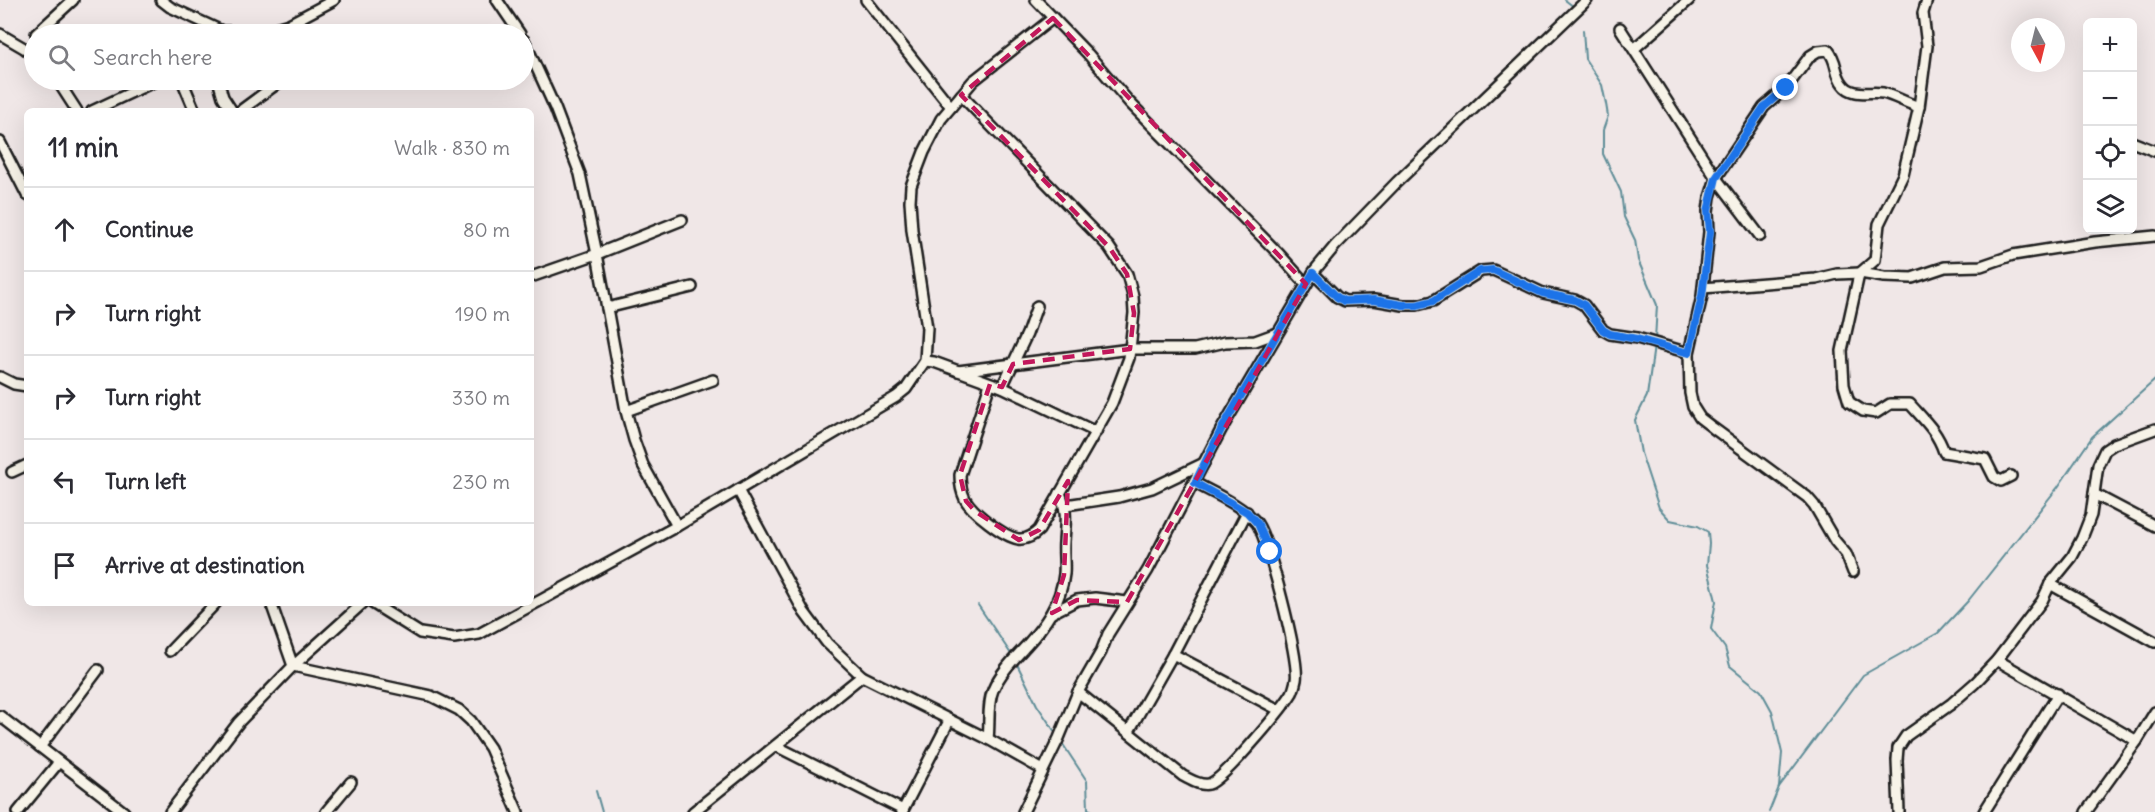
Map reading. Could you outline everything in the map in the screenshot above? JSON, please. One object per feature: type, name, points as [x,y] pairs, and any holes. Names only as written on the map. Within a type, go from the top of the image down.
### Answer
[{"type":"street","points":[[47,24],[73,0]]},
{"type":"street","points":[[161,0],[204,24]]},
{"type":"street","points":[[290,24],[334,0]]},
{"type":"street","points":[[497,0],[513,24]]},
{"type":"street","points":[[866,0],[951,107]]},
{"type":"street","points":[[1036,0],[1137,110],[1306,284]]},
{"type":"street","points":[[1023,812],[1078,692],[1127,602],[1148,570],[1204,463],[1313,273],[1335,246],[1397,183],[1587,0]]},
{"type":"street","points":[[1634,49],[1689,0]]},
{"type":"street","points":[[1927,0],[1923,13],[1927,46],[1918,107],[1903,174],[1879,224],[1875,260],[1860,273],[1853,294],[1842,351],[1844,386],[1850,402],[1863,411],[1876,413],[1890,404],[1910,404],[1940,438],[1944,452],[1985,459],[1994,477],[2001,481],[2011,476]]},
{"type":"street","points":[[534,604],[678,526],[896,397],[906,388],[925,361],[927,328],[910,219],[911,186],[924,152],[941,120],[973,81],[1053,18]]},
{"type":"street","points":[[1620,28],[1716,178],[1760,236]]},
{"type":"street","points":[[2,39],[24,48]]},
{"type":"street","points":[[1853,572],[1846,554],[1807,497],[1700,418],[1693,407],[1690,393],[1689,353],[1703,288],[1710,232],[1708,211],[1716,178],[1764,107],[1786,88],[1810,56],[1818,51],[1828,50],[1835,58],[1836,69],[1842,83],[1847,88],[1860,93],[1887,94],[1918,107]]},
{"type":"street","points":[[534,62],[555,108],[580,174],[626,411],[643,465],[678,526]]},
{"type":"street","points":[[63,90],[75,108]]},
{"type":"street","points":[[98,108],[137,90]]},
{"type":"street","points":[[186,90],[194,108]]},
{"type":"street","points":[[221,90],[230,108]]},
{"type":"street","points":[[244,108],[268,90]]},
{"type":"street","points":[[961,95],[1109,247],[1127,274],[1133,296],[1134,313],[1130,349],[1120,383],[1096,432],[1039,531],[1030,538],[1019,540],[1006,535],[990,524],[966,501],[960,488],[960,476],[990,384]]},
{"type":"street","points":[[0,142],[24,189]]},
{"type":"street","points":[[2137,144],[2155,151]]},
{"type":"street","points":[[534,276],[682,220]]},
{"type":"street","points":[[1703,288],[1804,280],[1837,274],[1860,273],[1912,278],[1945,267],[1982,266],[2013,255],[2095,242],[2155,236]]},
{"type":"street","points":[[1313,273],[1344,301],[1374,300],[1417,305],[1433,301],[1480,271],[1493,270],[1542,293],[1575,300],[1584,305],[1603,330],[1610,334],[1689,353]]},
{"type":"street","points":[[607,308],[692,287]]},
{"type":"street","points":[[1002,387],[1027,334],[1037,306]]},
{"type":"street","points":[[957,371],[1130,349],[1195,349],[1226,342],[1255,341],[1277,333]]},
{"type":"street","points":[[925,361],[934,362],[1002,387],[1096,432]]},
{"type":"street","points":[[0,377],[14,384],[24,386]]},
{"type":"street","points":[[626,411],[713,380]]},
{"type":"street","points":[[1899,812],[1898,748],[1906,736],[1951,704],[1997,660],[2042,601],[2050,584],[2072,557],[2082,538],[2091,515],[2098,465],[2105,450],[2114,444],[2155,429]]},
{"type":"street","points":[[1066,505],[1119,497],[1152,488],[1204,463]]},
{"type":"street","points":[[12,472],[24,466]]},
{"type":"street","points":[[1078,692],[1183,776],[1198,783],[1209,784],[1217,780],[1231,766],[1293,692],[1297,677],[1295,661],[1270,552],[1258,524],[1247,512],[1195,483]]},
{"type":"street","points":[[738,490],[804,612],[827,643],[862,676],[1043,770]]},
{"type":"street","points":[[988,740],[990,700],[993,689],[1014,658],[1052,613],[1064,575],[1066,505],[1060,493]]},
{"type":"street","points":[[2094,494],[2155,526]]},
{"type":"street","points":[[1129,731],[1173,654],[1247,512]]},
{"type":"street","points":[[2050,584],[2155,642]]},
{"type":"street","points":[[1052,613],[1077,600],[1095,598],[1127,602]]},
{"type":"street","points":[[170,651],[213,606]]},
{"type":"street","points":[[272,606],[293,666]]},
{"type":"street","points":[[170,812],[239,722],[293,666],[360,606]]},
{"type":"street","points":[[377,606],[420,633],[454,638],[479,634],[531,606]]},
{"type":"street","points":[[1173,654],[1279,710]]},
{"type":"street","points":[[1997,660],[2137,741]]},
{"type":"street","points":[[293,666],[431,696],[459,710],[471,721],[490,748],[518,812]]},
{"type":"street","points":[[40,747],[98,670]]},
{"type":"street","points":[[693,812],[862,676]]},
{"type":"street","points":[[1984,812],[2058,694]]},
{"type":"street","points":[[2086,812],[2155,712]]},
{"type":"street","points":[[0,716],[124,812]]},
{"type":"street","points":[[776,746],[902,811],[950,721]]},
{"type":"street","points":[[18,812],[59,762]]},
{"type":"street","points":[[326,812],[351,782]]},
{"type":"highlighted area","points":[[1053,18],[1306,284],[1127,602],[1077,600],[1052,613],[1064,575],[1068,481],[1039,530],[1019,540],[975,511],[966,501],[960,475],[990,384],[1002,387],[1013,364],[1130,349],[1134,313],[1127,274],[1109,247],[961,95]]},
{"type":"waterway","points":[[1565,0],[1574,7]]},
{"type":"waterway","points":[[1583,30],[1585,59],[1602,85],[1608,116],[1603,130],[1603,154],[1621,192],[1624,217],[1635,240],[1638,260],[1657,305],[1655,340]]},
{"type":"waterway","points":[[1654,346],[1647,396],[1635,420],[1641,453],[1659,508],[1670,520],[1698,526],[1708,532],[1707,565],[1716,601],[1711,629],[1725,648],[1730,666],[1761,691],[1772,711],[1782,753],[1779,787]]},
{"type":"waterway","points":[[1769,812],[1779,787],[1863,675],[1938,633],[1968,601],[2058,487],[2092,437],[2155,380]]},
{"type":"waterway","points":[[978,605],[1013,657]]},
{"type":"waterway","points":[[1016,662],[1037,705],[1057,735]]},
{"type":"waterway","points":[[1060,740],[1087,781],[1088,809],[1094,812]]},
{"type":"waterway","points":[[596,791],[602,812]]},
{"type":"route","points":[[1270,552],[1258,524],[1247,512],[1195,483],[1221,430],[1313,273],[1344,301],[1374,300],[1417,305],[1433,301],[1480,271],[1493,270],[1542,293],[1575,300],[1584,305],[1603,330],[1610,334],[1689,353],[1702,296],[1710,232],[1708,211],[1716,178],[1764,107],[1786,88]]}]
